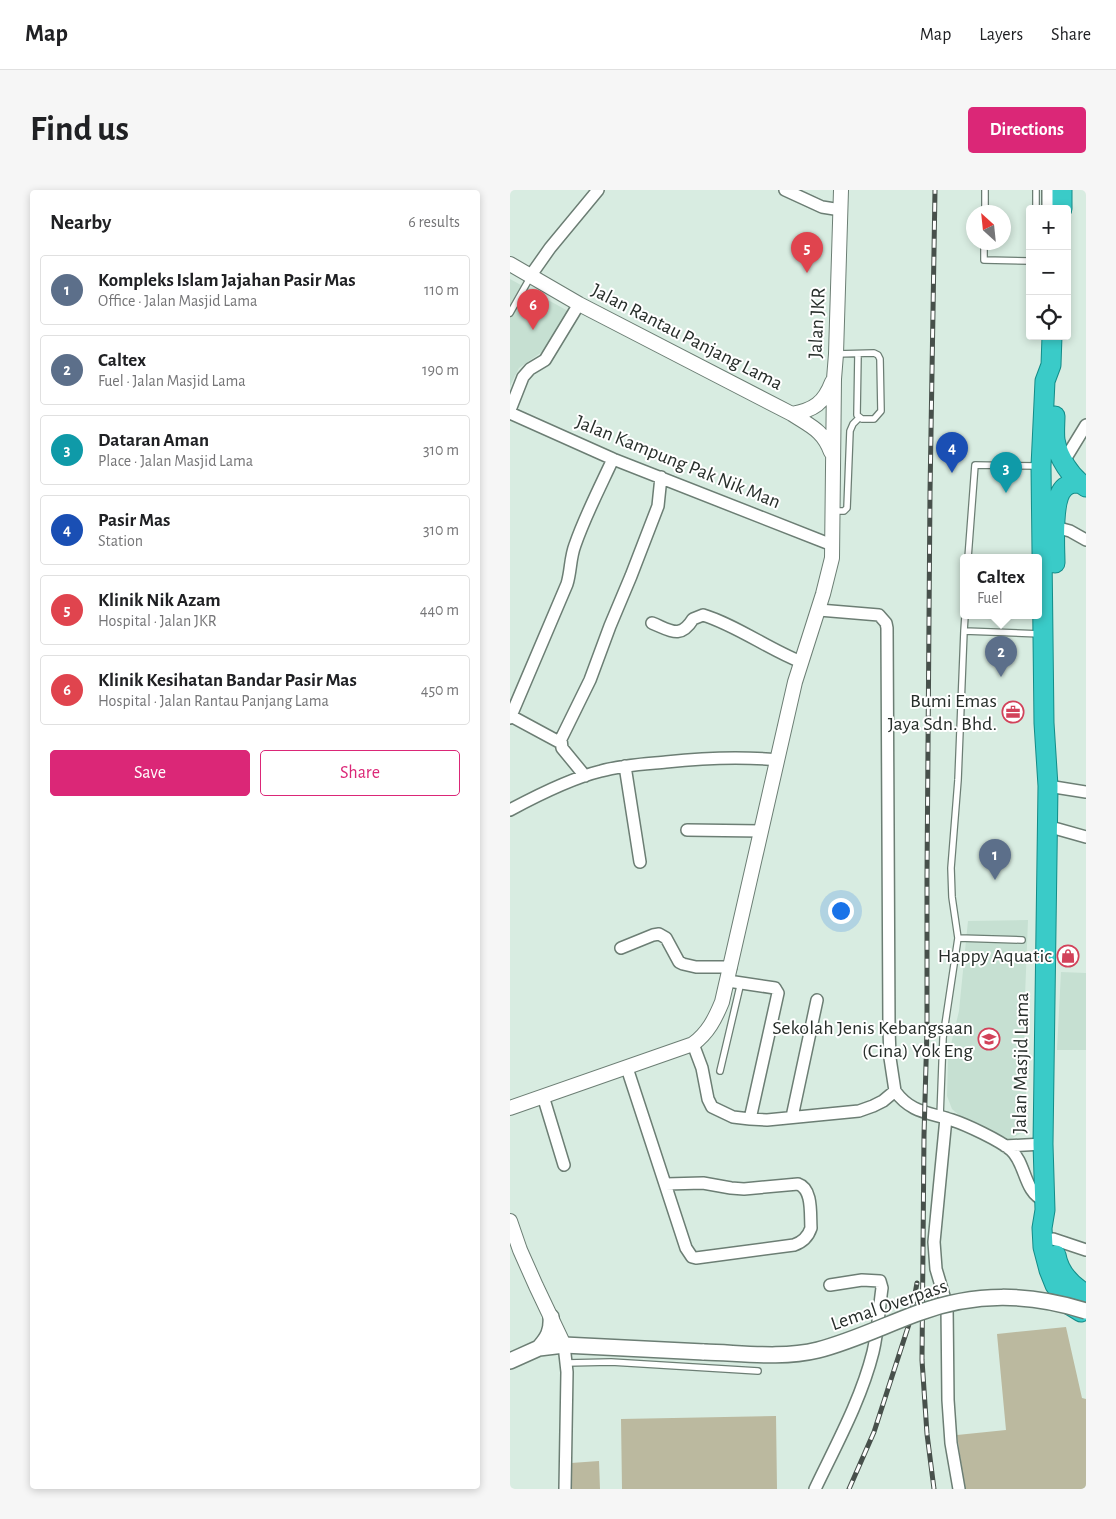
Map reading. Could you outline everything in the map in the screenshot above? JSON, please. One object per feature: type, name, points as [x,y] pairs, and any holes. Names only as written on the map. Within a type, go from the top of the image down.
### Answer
[{"type":"highway","points":[[1062,190],[1062,205]]},
{"type":"highway","name":"Jalan Masjid Lama","points":[[1049,702],[1044,634],[1041,466],[1045,381],[1051,365],[1052,340]]},
{"type":"highway","name":"Jalan Masjid Lama","points":[[1051,365],[1056,381],[1055,440],[1064,461],[1083,485]]},
{"type":"highway","name":"Jalan Masjid Lama","points":[[1083,485],[1069,484],[1060,493],[1055,527],[1049,702],[1043,1144],[1045,1205],[1042,1228],[1043,1247],[1048,1270],[1055,1285],[1068,1304],[1086,1317]]},
{"type":"highway","name":"Jalan Masjid Lama","points":[[1045,1205],[1062,1273],[1075,1287],[1086,1294]]},
{"type":"main road","points":[[1050,190],[1050,205]]},
{"type":"main road","name":"Lemal Overpass","points":[[510,1360],[539,1348],[564,1345],[780,1355],[799,1354],[840,1344],[920,1312],[964,1300],[1002,1297],[1029,1298],[1086,1311]]},
{"type":"main road","points":[[539,1348],[550,1335],[550,1317]]},
{"type":"street","points":[[532,275],[550,248],[598,190]]},
{"type":"street","points":[[785,190],[822,207],[841,210]]},
{"type":"street","name":"Jalan JKR","points":[[693,1044],[708,1031],[733,977],[761,831],[795,682],[829,573],[832,545],[834,379],[841,190]]},
{"type":"street","name":"Jalan Rantau Panjang Lama","points":[[510,264],[532,275],[579,304],[792,414],[820,432],[834,457]]},
{"type":"street","points":[[510,412],[523,377],[530,369],[545,360],[579,304]]},
{"type":"street","points":[[792,414],[806,412],[815,406],[828,394],[834,379]]},
{"type":"street","name":"Jalan Kampung Pak Nik Man","points":[[510,412],[614,459],[832,545]]},
{"type":"street","points":[[1064,461],[1086,425]]},
{"type":"street","points":[[561,743],[510,717],[567,584],[573,552],[580,532],[614,459]]},
{"type":"street","points":[[584,776],[562,748],[561,739],[590,680],[658,506],[661,477]]},
{"type":"street","points":[[1055,527],[1070,531],[1086,540]]},
{"type":"street","points":[[819,610],[879,615],[887,628],[889,1028],[890,1058],[895,1091],[902,1101],[919,1111],[943,1118],[1006,1146],[1021,1162],[1027,1181],[1045,1205]]},
{"type":"street","points":[[652,623],[671,631],[680,632],[688,627],[693,619],[703,615],[801,662]]},
{"type":"street","points":[[510,810],[584,776],[625,766],[712,758],[777,760]]},
{"type":"street","points":[[625,766],[640,862]]},
{"type":"street","points":[[1048,786],[1086,792]]},
{"type":"street","points":[[1047,826],[1086,837]]},
{"type":"street","points":[[687,830],[761,831]]},
{"type":"street","points":[[621,948],[659,934],[666,938],[679,962],[683,964],[775,988],[778,993],[750,1119]]},
{"type":"street","points":[[792,1118],[817,1000]]},
{"type":"street","points":[[510,1108],[693,1044],[702,1068],[708,1099],[712,1107],[733,1117],[750,1119],[792,1118],[859,1111],[883,1101],[895,1091]]},
{"type":"street","points":[[626,1068],[686,1248],[692,1257],[794,1245],[805,1239],[810,1233],[808,1193],[803,1186],[798,1184],[744,1189],[704,1183],[666,1184]]},
{"type":"street","points":[[543,1096],[564,1165]]},
{"type":"street","points":[[943,1118],[944,1147],[934,1242],[936,1269],[946,1306],[951,1443],[959,1489]]},
{"type":"street","points":[[1006,1146],[1043,1144]]},
{"type":"street","points":[[510,1221],[524,1259],[564,1345],[566,1363],[565,1489]]},
{"type":"street","points":[[1053,1239],[1086,1250]]},
{"type":"street","points":[[815,1489],[857,1402],[874,1350],[882,1288],[880,1281],[862,1280],[830,1285]]},
{"type":"street","points":[[1041,1305],[1052,1298],[1055,1285]]},
{"type":"street","points":[[946,1306],[982,1301],[1005,1301],[1041,1305],[1086,1317]]},
{"type":"lane","points":[[984,205],[985,190]]},
{"type":"lane","points":[[1036,190],[1036,205]]},
{"type":"lane","points":[[984,250],[984,260],[1026,261]]},
{"type":"lane","points":[[510,313],[532,275]]},
{"type":"lane","points":[[836,354],[874,353],[880,359],[881,411],[874,419],[862,420],[859,418]]},
{"type":"lane","points":[[858,354],[857,411],[859,418]]},
{"type":"lane","points":[[833,511],[847,508],[850,431],[852,424],[859,418]]},
{"type":"lane","points":[[968,554],[975,465],[1041,466]]},
{"type":"lane","points":[[943,1118],[943,1038],[958,938],[952,897],[951,868],[958,780],[964,619]]},
{"type":"lane","points":[[964,631],[1044,634]]},
{"type":"lane","points":[[958,938],[1022,940]]},
{"type":"lane","points":[[720,1071],[733,977]]},
{"type":"lane","points":[[566,1363],[611,1362],[758,1371]]},
{"type":"shaded area","points":[[510,279],[568,311],[546,349],[519,368],[510,386]]},
{"type":"shaded area","name":"Sekolah Jenis Kebangsaan (Cina) Yok Eng","points":[[1028,920],[1024,1022],[1027,1130],[1009,1140],[961,1117],[952,1109],[947,1096],[948,1057],[959,1011],[968,921]]},
{"type":"shaded area","points":[[1061,972],[1086,973],[1086,1050],[1057,1050]]},
{"type":"shaded area","points":[[1066,1327],[1082,1398],[1086,1399],[1086,1489],[965,1489],[957,1435],[1006,1430],[997,1334]]},
{"type":"shaded area","points":[[776,1416],[777,1489],[622,1489],[621,1419]]},
{"type":"shaded area","points":[[599,1461],[600,1489],[572,1489],[571,1463]]},
{"type":"railway","points":[[934,1489],[927,1434],[922,1360],[927,1029],[930,493],[935,190]]},
{"type":"railway","points":[[849,1489],[874,1432],[910,1321],[917,1283]]},
{"type":"place","name":"Klinik Nik Azam","points":[[807,273]]},
{"type":"place","name":"Klinik Kesihatan Bandar Pasir Mas","points":[[533,330]]},
{"type":"place","name":"Pasir Mas","points":[[952,473]]},
{"type":"place","name":"Dataran Aman","points":[[1006,493]]},
{"type":"place","name":"Caltex","points":[[1001,677]]},
{"type":"place","name":"Bumi Emas Jaya Sdn. Bhd.","points":[[1013,712]]},
{"type":"place","name":"Kompleks Islam Jajahan Pasir Mas","points":[[995,880]]},
{"type":"place","name":"Happy Aquatic","points":[[1068,956]]},
{"type":"place","name":"Sekolah Jenis Kebangsaan (Cina) Yok Eng","points":[[989,1039]]}]
